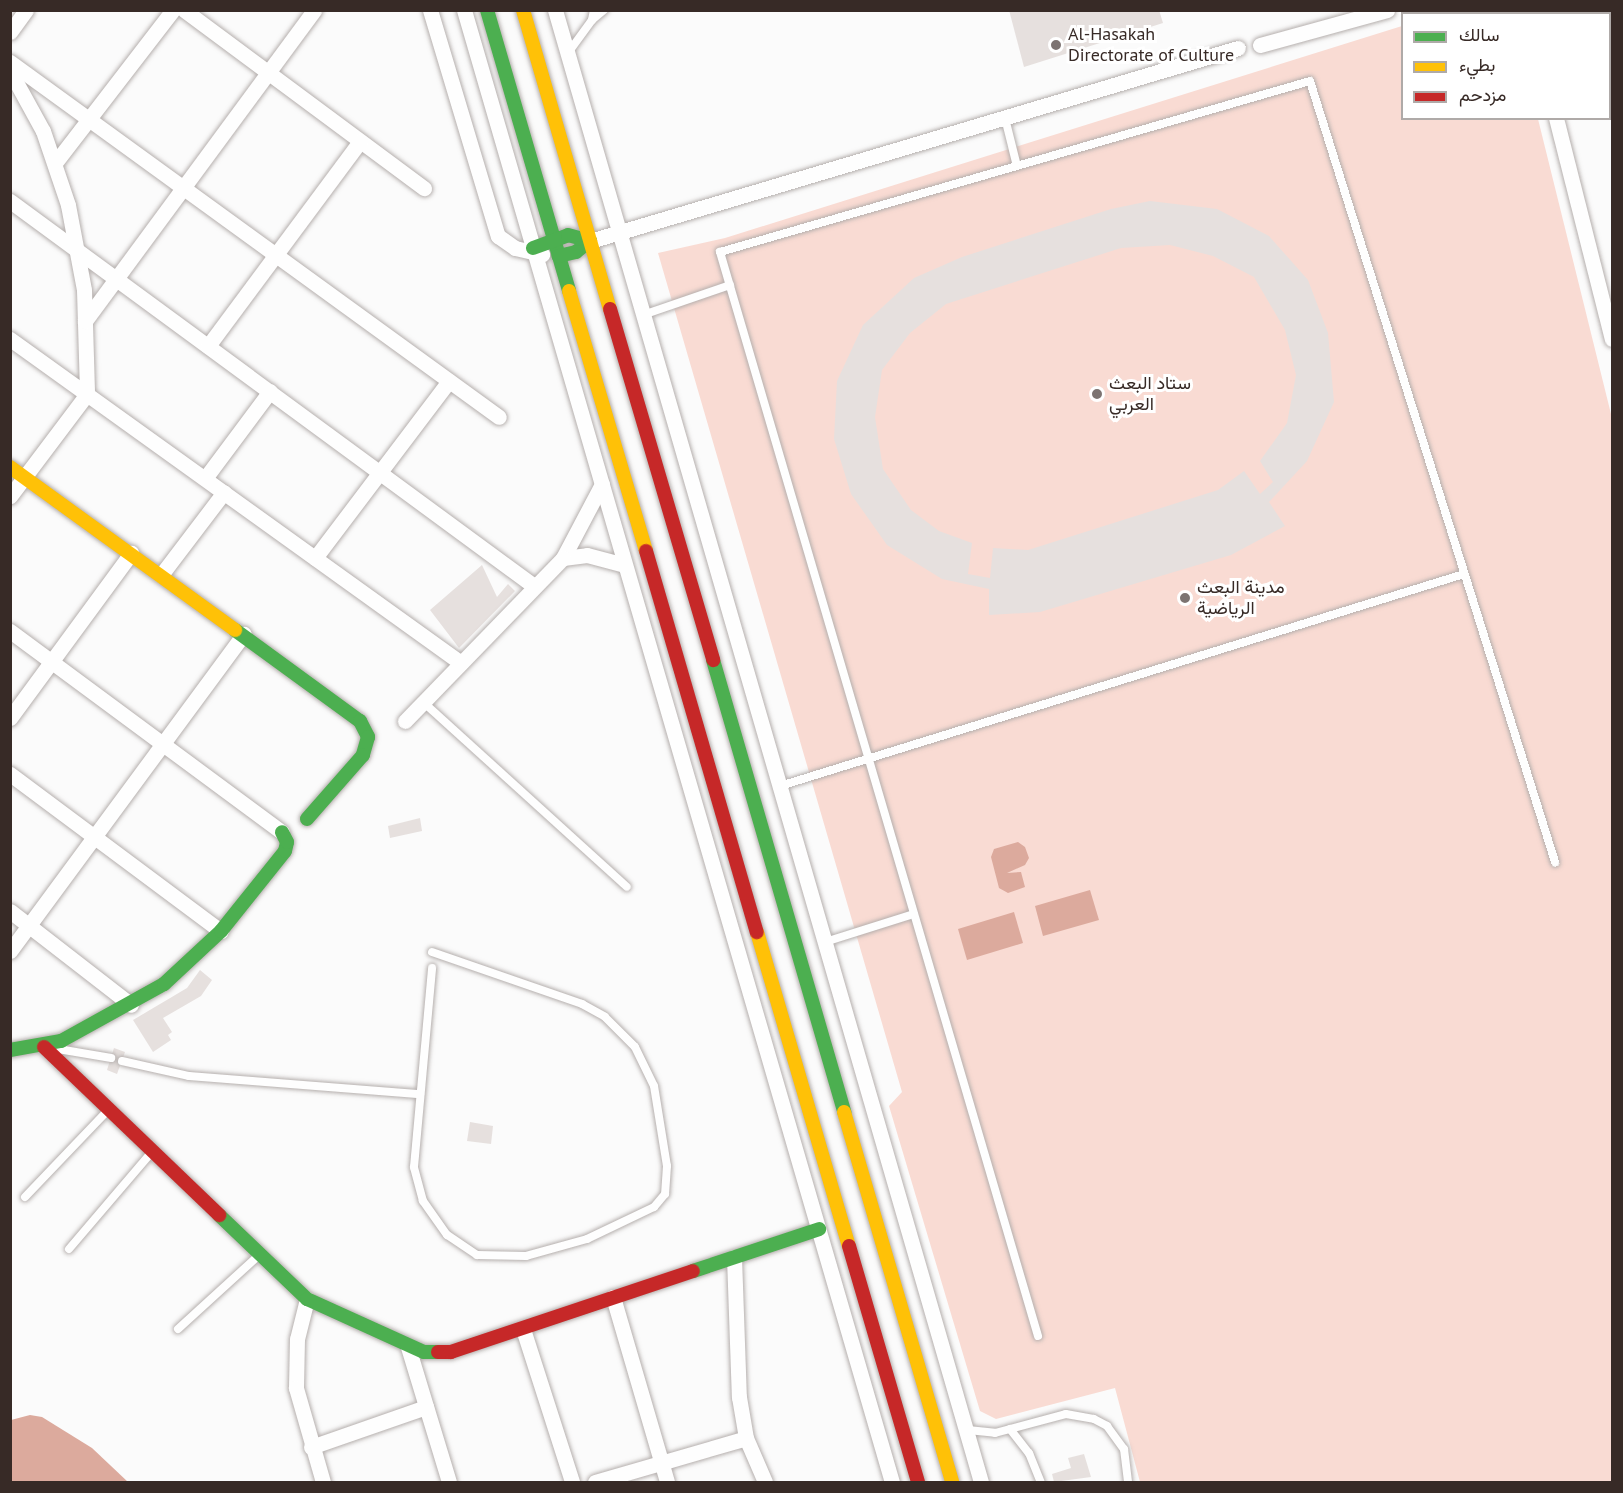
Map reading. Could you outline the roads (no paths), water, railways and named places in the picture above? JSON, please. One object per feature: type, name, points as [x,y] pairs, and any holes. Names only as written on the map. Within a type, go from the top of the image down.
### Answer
[{"type":"main road","points":[[487,10],[918,1482]]},
{"type":"main road","points":[[523,10],[952,1482]]},
{"type":"main road","points":[[534,251],[554,240],[576,235],[590,241]]},
{"type":"main road","points":[[558,256],[576,252],[590,241]]},
{"type":"main road","points":[[10,467],[352,712],[365,728],[368,745],[363,755],[307,819]]},
{"type":"main road","points":[[10,1050],[44,1047],[131,1005],[171,979],[221,931],[285,851],[287,842],[282,832]]},
{"type":"main road","points":[[44,1047],[307,1299],[408,1347],[424,1352],[451,1352],[819,1229]]},
{"type":"street","points":[[10,32],[26,10]]},
{"type":"street","points":[[55,163],[173,10]]},
{"type":"street","points":[[184,10],[424,188]]},
{"type":"street","points":[[86,321],[314,10]]},
{"type":"street","points":[[430,10],[498,236],[514,248],[558,256]]},
{"type":"street","points":[[464,10],[892,1482]]},
{"type":"street","points":[[555,10],[981,1482]]},
{"type":"street","points":[[1260,45],[1387,10]]},
{"type":"street","points":[[590,241],[1238,48]]},
{"type":"street","points":[[10,62],[499,417]]},
{"type":"street","points":[[10,71],[35,114],[55,163],[76,249],[86,321],[87,394],[10,496]]},
{"type":"street","points":[[1557,120],[1612,339]]},
{"type":"street","points":[[208,346],[360,141]]},
{"type":"street","points":[[10,201],[534,586]]},
{"type":"street","points":[[10,339],[206,477],[461,663]]},
{"type":"street","points":[[315,558],[449,381]]},
{"type":"street","points":[[206,477],[270,392]]},
{"type":"street","points":[[405,721],[563,558],[602,484]]},
{"type":"street","points":[[161,574],[224,492]]},
{"type":"street","points":[[10,718],[131,553]]},
{"type":"street","points":[[563,558],[587,555],[625,565]]},
{"type":"street","points":[[10,631],[282,832]]},
{"type":"street","points":[[10,951],[244,634]]},
{"type":"street","points":[[10,774],[221,931]]},
{"type":"street","points":[[10,911],[131,1005]]},
{"type":"street","points":[[734,1257],[739,1397],[746,1438],[765,1482]]},
{"type":"street","points":[[613,1297],[667,1482]]},
{"type":"street","points":[[307,1299],[297,1339],[296,1382],[298,1404],[323,1482]]},
{"type":"street","points":[[523,1329],[572,1482]]},
{"type":"street","points":[[408,1347],[449,1482]]},
{"type":"street","points":[[311,1447],[426,1407]]},
{"type":"street","points":[[595,1482],[746,1438]]},
{"type":"lane","points":[[592,20],[594,10]]},
{"type":"lane","points":[[568,54],[592,20],[604,10]]},
{"type":"lane","points":[[1038,1336],[720,252],[1310,81],[1555,862]]},
{"type":"lane","points":[[1005,118],[1017,166]]},
{"type":"lane","points":[[643,315],[730,285]]},
{"type":"lane","points":[[780,786],[1464,574]]},
{"type":"lane","points":[[423,702],[627,887]]},
{"type":"lane","points":[[825,942],[915,914]]},
{"type":"lane","points":[[432,952],[582,1004],[605,1017],[628,1040],[647,1065],[654,1086],[667,1166],[665,1194],[654,1208],[565,1247],[503,1258],[468,1252],[436,1223],[418,1189],[414,1158],[432,968]]},
{"type":"lane","points":[[44,1047],[111,1058]]},
{"type":"lane","points":[[122,1061],[189,1076],[420,1094]]},
{"type":"lane","points":[[25,1197],[109,1109]]},
{"type":"lane","points":[[69,1249],[152,1151]]},
{"type":"lane","points":[[178,1329],[259,1255]]},
{"type":"lane","points":[[966,1429],[985,1435],[1066,1414],[1094,1419],[1107,1426],[1124,1449],[1128,1482]]},
{"type":"lane","points":[[1010,1429],[1029,1453],[1041,1482]]},
{"type":"place","name":"Al-Hasakah Directorate of Culture","points":[[1056,45]]},
{"type":"place","name":"ستاد البعث العربي","points":[[1097,394]]},
{"type":"place","name":"مدينة البعث الرياضية","points":[[1185,598]]}]
